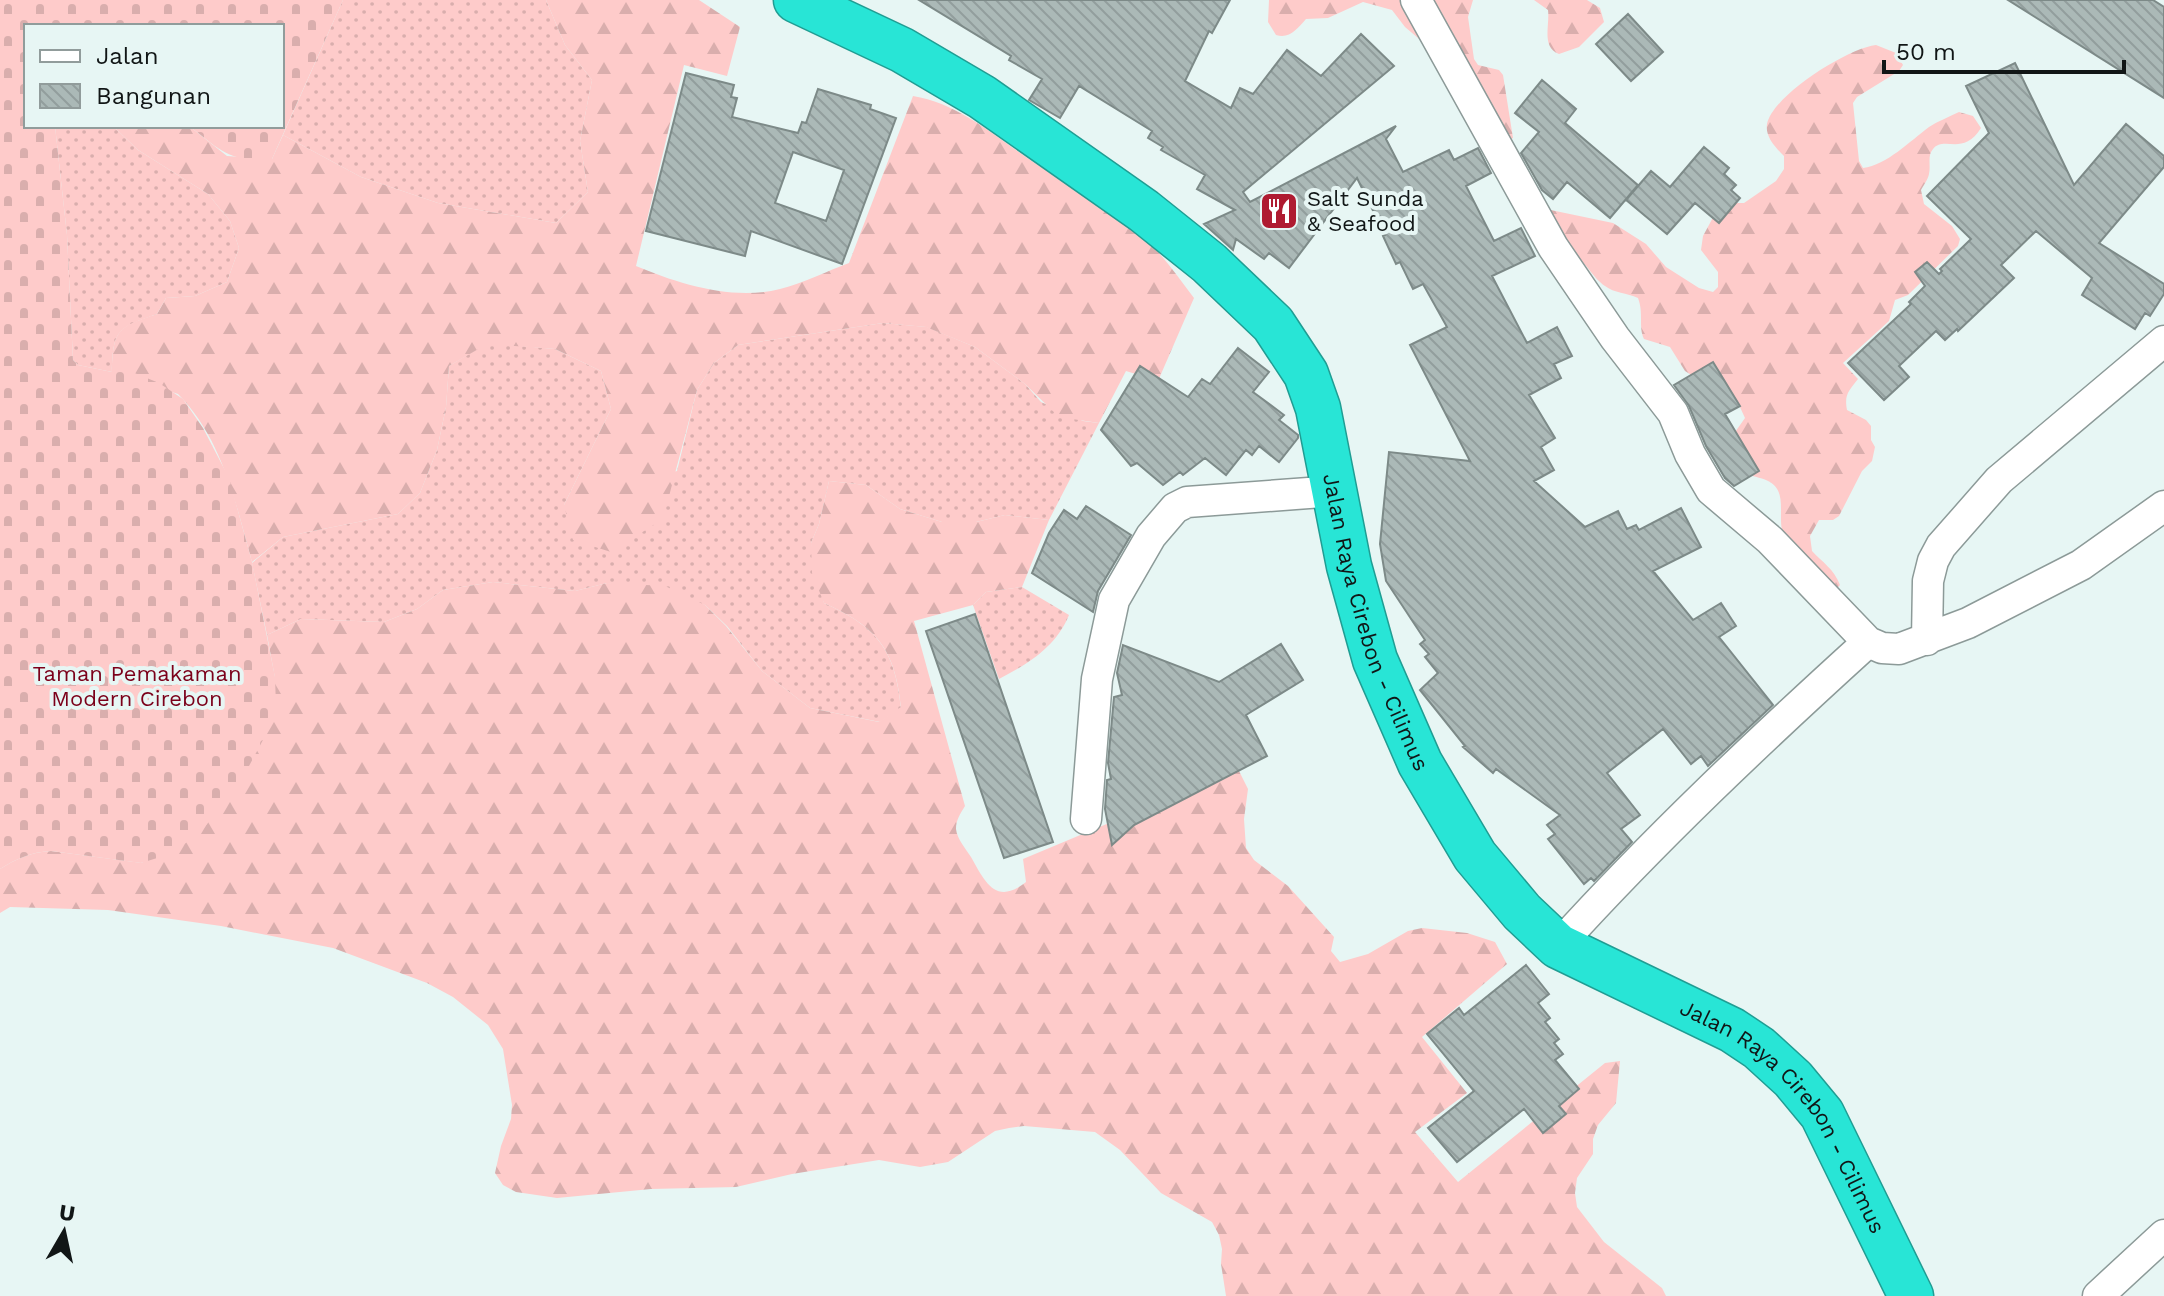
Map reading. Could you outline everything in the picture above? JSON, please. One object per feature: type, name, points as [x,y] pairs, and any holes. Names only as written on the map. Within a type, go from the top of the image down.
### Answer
[{"type":"highway","name":"Jalan Raya Cirebon - Cilimus","points":[[796,0],[902,50],[982,97],[1144,211],[1231,282],[1273,324],[1306,374],[1318,408],[1361,616],[1375,660],[1420,763],[1475,856],[1522,912],[1558,946],[1732,1030],[1759,1048],[1793,1079],[1822,1114],[1911,1296]]},
{"type":"street","points":[[1416,0],[1553,247],[1615,338],[1673,413],[1690,454],[1711,490],[1770,540],[1868,642],[1882,648],[1899,649],[1968,623],[2081,565],[2164,506]]},
{"type":"street","points":[[1927,640],[1928,581],[1941,546],[1999,480],[2164,341]]},
{"type":"street","points":[[1086,819],[1097,679],[1104,639],[1114,600],[1151,536],[1175,508],[1187,502],[1336,491]]},
{"type":"street","points":[[1558,946],[1661,838],[1868,642]]},
{"type":"street","points":[[2098,1296],[2164,1235]]},
{"type":"green space","name":"Taman Pemakaman Modern Cirebon","points":[[0,0],[343,0],[272,159],[245,159],[226,153],[192,128],[284,128],[284,24],[24,24],[24,128],[55,128],[67,235],[73,360],[78,365],[112,372],[132,372],[159,383],[183,399],[203,428],[229,478],[252,562],[275,677],[276,706],[272,723],[241,781],[200,833],[170,854],[141,863],[51,851],[24,857],[0,869]]},
{"type":"green space","points":[[343,0],[546,0],[565,45],[592,80],[580,141],[588,192],[556,223],[438,203],[361,177],[283,135]]},
{"type":"green space","points":[[546,0],[699,0],[740,27],[727,76],[684,65],[636,266],[706,289],[744,293],[789,286],[849,263],[913,96],[948,107],[980,125],[1119,216],[1157,250],[1194,298],[1158,381],[1126,371],[1099,423],[1059,417],[1025,384],[975,347],[926,327],[883,323],[738,345],[714,363],[697,390],[663,519],[611,552],[573,540],[564,505],[611,409],[601,371],[555,349],[487,344],[449,366],[446,407],[437,450],[420,493],[398,514],[283,537],[252,562],[226,473],[193,411],[178,394],[112,372],[114,347],[120,332],[134,322],[157,314],[166,298],[195,296],[227,282],[239,248],[230,221],[208,194],[138,150],[115,128],[192,128],[227,156],[272,159],[283,135],[361,177],[438,203],[556,223],[588,192],[580,141],[592,80],[565,45]]},
{"type":"green space","points":[[1269,0],[1473,0],[1468,17],[1474,59],[1478,65],[1499,70],[1503,75],[1513,138],[1507,141],[1451,66],[1405,27],[1392,10],[1363,2],[1328,18],[1306,19],[1293,32],[1281,36],[1276,35],[1268,22]]},
{"type":"green space","points":[[1534,0],[1587,0],[1600,8],[1604,22],[1579,47],[1559,54],[1553,51],[1548,41],[1548,10]]},
{"type":"green space","points":[[1876,45],[1896,53],[1903,65],[1853,103],[1859,161],[1863,168],[1889,157],[1929,127],[1959,112],[1973,116],[1981,128],[1967,142],[1937,145],[1933,149],[1930,171],[1921,190],[1924,204],[1952,226],[1960,239],[1958,246],[1908,295],[1895,300],[1889,321],[1843,363],[1858,379],[1847,396],[1847,410],[1871,426],[1871,440],[1875,447],[1872,461],[1862,471],[1839,516],[1833,520],[1819,520],[1810,536],[1812,551],[1831,570],[1840,585],[1835,590],[1786,540],[1776,487],[1747,474],[1733,435],[1745,418],[1739,405],[1685,371],[1670,347],[1644,339],[1638,298],[1601,283],[1576,257],[1541,208],[1613,223],[1646,244],[1666,267],[1699,288],[1713,292],[1718,287],[1718,272],[1701,250],[1703,236],[1717,210],[1730,203],[1744,203],[1776,181],[1784,169],[1784,156],[1768,133],[1767,124],[1772,112],[1813,75],[1848,55]]},
{"type":"green space","points":[[55,128],[115,128],[138,150],[208,194],[230,221],[239,248],[227,282],[195,296],[166,298],[157,314],[120,332],[114,347],[112,372],[78,365],[73,360],[67,235]]},
{"type":"green space","points":[[883,323],[927,327],[975,347],[1025,384],[1041,402],[1083,421],[1099,423],[1049,520],[1005,515],[976,522],[942,522],[900,509],[866,485],[829,481],[811,543],[824,603],[870,631],[888,655],[894,670],[901,708],[880,722],[810,708],[762,671],[727,626],[705,605],[607,583],[575,591],[493,582],[443,590],[417,609],[384,622],[301,619],[267,635],[252,563],[283,537],[398,514],[420,493],[437,450],[446,407],[449,366],[487,343],[555,349],[601,371],[611,409],[564,505],[677,471],[697,390],[714,363],[738,345]]},
{"type":"green space","points":[[829,481],[866,485],[900,509],[942,522],[976,522],[1005,515],[1049,520],[1022,587],[986,592],[973,605],[914,621],[965,806],[956,826],[957,833],[992,888],[1007,892],[1026,882],[1023,859],[1238,769],[1248,789],[1244,819],[1246,848],[1254,860],[1288,886],[1334,937],[1331,951],[1340,962],[1368,954],[1408,931],[1422,928],[1467,933],[1495,942],[1507,964],[1422,1037],[1467,1093],[1415,1132],[1458,1182],[1605,1063],[1620,1061],[1616,1103],[1598,1125],[1593,1139],[1593,1154],[1577,1178],[1577,1207],[1604,1242],[1662,1288],[1666,1296],[1226,1296],[1222,1249],[1212,1222],[1161,1193],[1120,1150],[1095,1132],[1024,1126],[1009,1128],[995,1131],[948,1162],[920,1167],[879,1160],[736,1187],[651,1189],[557,1198],[516,1192],[503,1185],[495,1173],[511,1119],[512,1105],[503,1049],[488,1025],[453,997],[427,983],[333,948],[221,926],[108,910],[10,907],[0,913],[0,869],[24,857],[51,851],[142,863],[275,678],[267,635],[301,619],[384,622],[417,609],[443,590],[493,582],[575,591],[607,583],[665,586],[705,605],[762,671],[810,708],[879,722],[901,707],[888,655],[880,642],[858,621],[824,603],[812,573],[811,543]]},
{"type":"green space","points":[[1022,587],[1069,615],[1049,645],[1030,661],[999,679],[973,605],[986,592]]},
{"type":"building","points":[[919,0],[1230,0],[1212,33],[1209,31],[1185,81],[1231,108],[1240,88],[1253,94],[1287,50],[1321,76],[1361,34],[1394,66],[1243,192],[1250,202],[1396,126],[1386,139],[1403,172],[1449,150],[1454,160],[1478,148],[1491,173],[1466,186],[1494,241],[1521,228],[1535,256],[1492,276],[1527,343],[1557,327],[1572,356],[1554,364],[1561,378],[1529,395],[1555,438],[1541,447],[1554,470],[1534,481],[1585,527],[1618,511],[1627,529],[1636,525],[1639,530],[1681,508],[1701,547],[1653,571],[1693,620],[1721,603],[1736,626],[1719,637],[1773,705],[1708,766],[1701,756],[1691,764],[1663,729],[1607,773],[1640,815],[1621,829],[1632,842],[1594,881],[1591,878],[1584,884],[1548,839],[1555,834],[1547,825],[1560,815],[1496,769],[1493,773],[1463,747],[1420,690],[1438,673],[1425,657],[1429,654],[1420,644],[1425,640],[1386,581],[1380,544],[1389,452],[1470,461],[1410,345],[1447,327],[1423,284],[1413,289],[1400,262],[1396,264],[1357,178],[1289,268],[1269,253],[1264,259],[1236,239],[1233,250],[1204,224],[1235,210],[1197,189],[1205,175],[1161,150],[1163,147],[1148,138],[1152,131],[1079,86],[1060,118],[1029,100],[1042,79],[1009,60],[1011,56]]},
{"type":"building","points":[[2008,0],[2153,0],[2164,7],[2164,98]]},
{"type":"building","points":[[1628,14],[1663,52],[1631,81],[1596,44]]},
{"type":"building","points":[[2015,63],[2074,185],[2126,124],[2164,156],[2164,167],[2099,243],[2164,284],[2164,294],[2150,316],[2145,313],[2135,329],[2082,295],[2092,278],[2036,231],[2001,265],[2014,278],[1945,340],[1936,331],[1899,366],[1909,377],[1884,400],[1848,363],[1911,304],[1909,302],[1925,286],[1915,272],[1927,262],[1939,274],[1940,269],[1971,239],[1927,196],[1989,133],[1966,86]]},
{"type":"building","points":[[686,73],[734,85],[731,97],[737,98],[732,117],[798,133],[802,122],[806,123],[818,89],[871,105],[870,109],[896,118],[842,264],[751,231],[745,256],[646,231]],"holes":[[[793,152],[844,170],[826,221],[775,203]]]},
{"type":"building","points":[[1542,80],[1576,109],[1565,123],[1638,185],[1610,218],[1567,182],[1553,199],[1542,190],[1521,153],[1539,132],[1515,113]]},
{"type":"building","points":[[1704,147],[1729,168],[1724,174],[1736,185],[1731,190],[1740,198],[1719,223],[1695,203],[1667,234],[1626,200],[1651,171],[1670,187]]},
{"type":"building","points":[[1238,348],[1269,372],[1253,392],[1284,415],[1279,420],[1298,435],[1279,462],[1259,446],[1252,455],[1246,450],[1226,475],[1205,458],[1183,475],[1180,472],[1163,485],[1137,463],[1131,466],[1101,430],[1140,366],[1188,397],[1202,379],[1210,384]]},
{"type":"building","points":[[1713,362],[1740,406],[1725,414],[1759,471],[1734,486],[1725,478],[1706,446],[1689,406],[1674,385]]},
{"type":"building","points":[[1086,506],[1131,535],[1098,591],[1093,612],[1032,573],[1049,533],[1064,510],[1077,519]]},
{"type":"building","points":[[975,614],[1053,842],[1004,858],[926,631]]},
{"type":"building","points":[[1281,644],[1303,680],[1246,715],[1267,756],[1134,825],[1112,845],[1105,809],[1107,780],[1111,779],[1108,763],[1114,697],[1122,695],[1117,673],[1123,645],[1219,682]]},
{"type":"building","points":[[1526,965],[1549,994],[1538,1003],[1550,1018],[1545,1022],[1559,1039],[1554,1043],[1563,1054],[1555,1060],[1579,1089],[1559,1106],[1566,1114],[1543,1133],[1524,1109],[1457,1162],[1428,1128],[1474,1091],[1427,1034],[1459,1008],[1464,1015]]},
{"type":"place","name":"Salt Sunda & Seafood","points":[[1279,211]]}]
